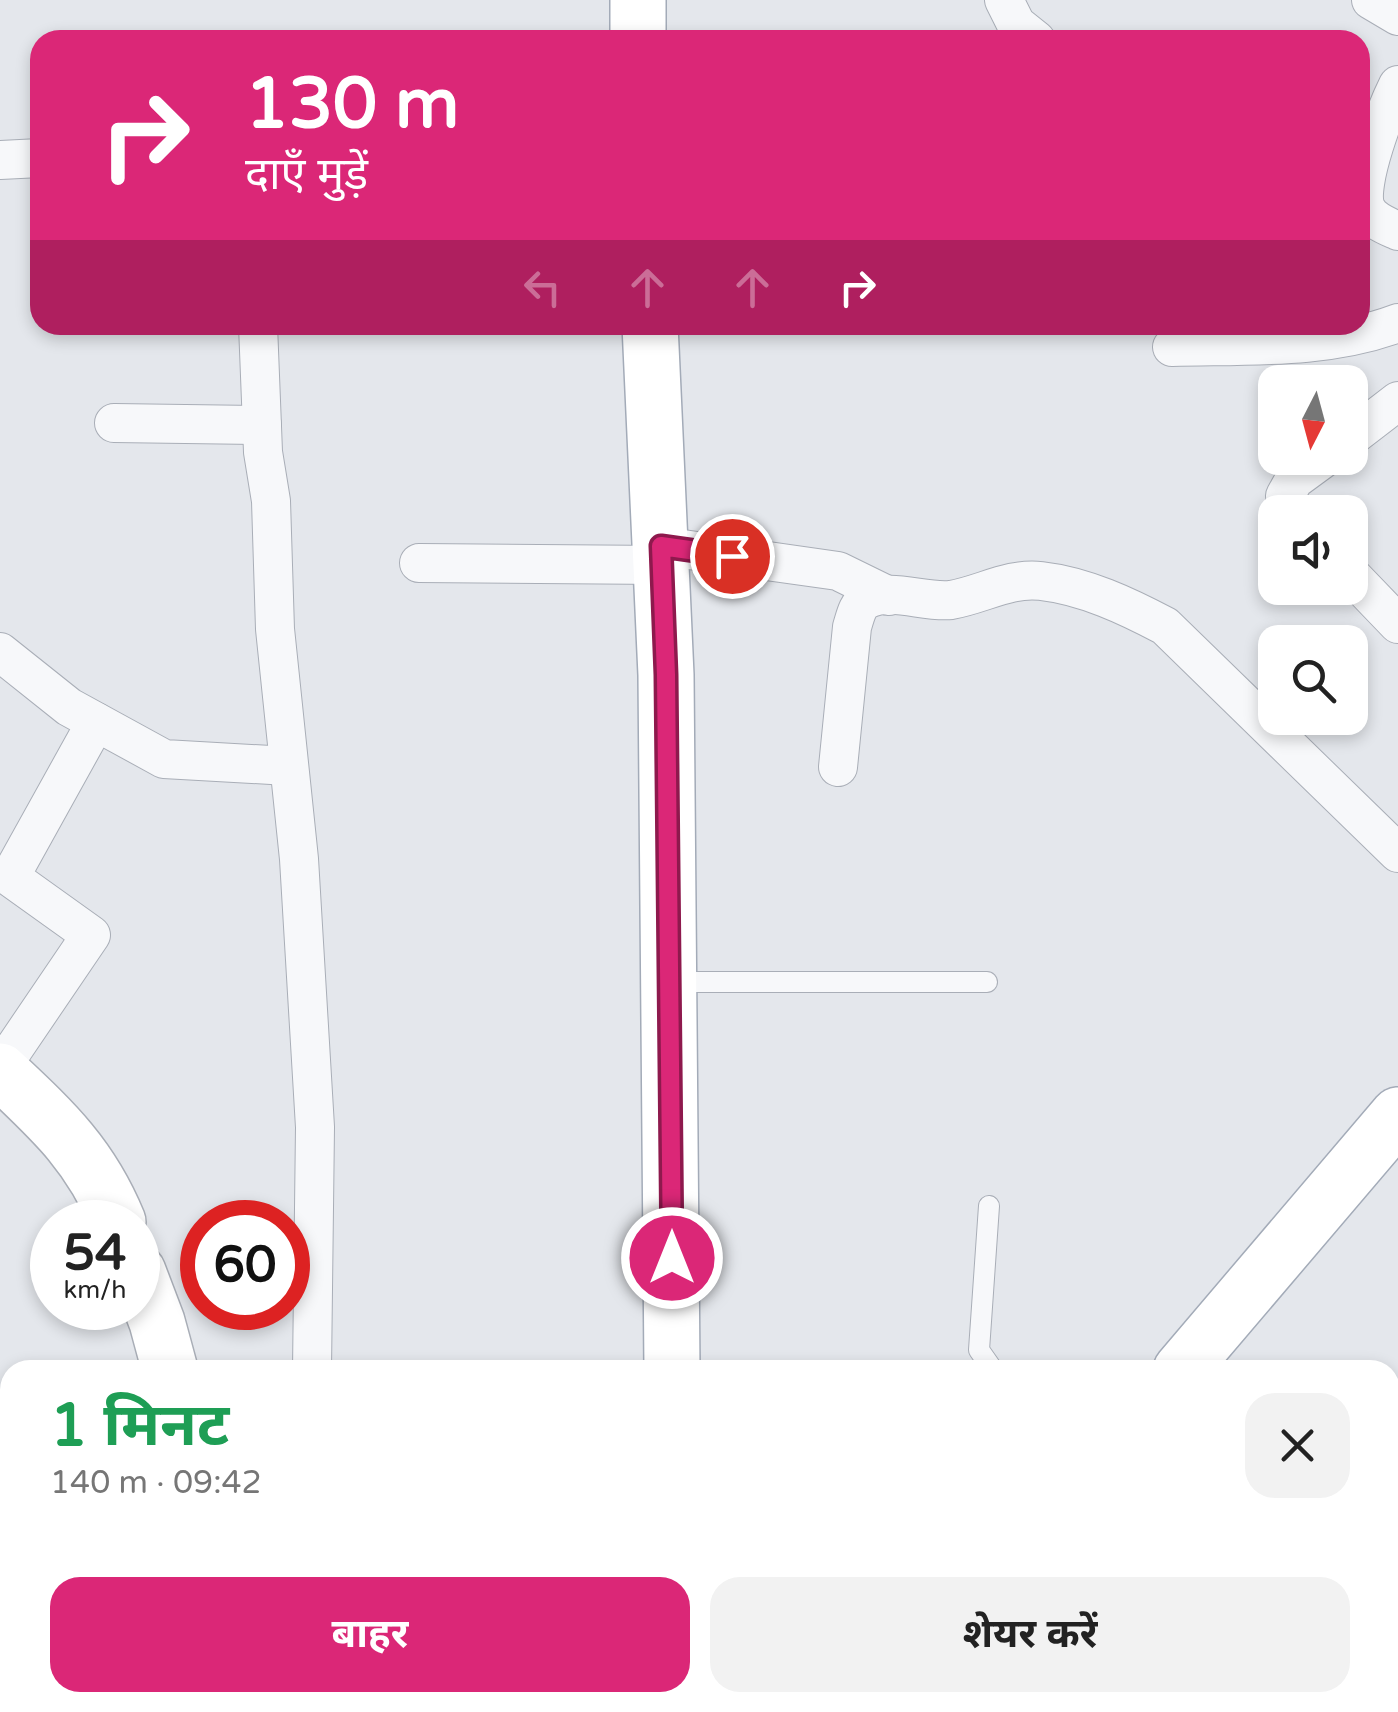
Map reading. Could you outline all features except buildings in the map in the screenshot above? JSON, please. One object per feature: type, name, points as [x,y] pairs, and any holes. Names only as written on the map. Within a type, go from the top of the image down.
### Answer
[{"type":"main road","points":[[638,0],[638,30]]},
{"type":"main road","points":[[650,335],[661,556],[670,982],[672,1360]]},
{"type":"main road","points":[[0,1070],[66,1133],[109,1200]]},
{"type":"main road","points":[[1190,1360],[1398,1115]]},
{"type":"main road","points":[[160,1330],[168,1360]]},
{"type":"street","points":[[1004,0],[1016,24],[1024,30]]},
{"type":"street","points":[[1371,0],[1398,16]]},
{"type":"street","points":[[1370,168],[1388,104],[1398,84]]},
{"type":"street","points":[[0,160],[30,158]]},
{"type":"street","points":[[1370,213],[1398,231]]},
{"type":"street","points":[[1370,333],[1398,324]]},
{"type":"street","points":[[258,335],[262,425],[271,501],[274,629],[299,860],[314,1128],[312,1360]]},
{"type":"street","points":[[1172,347],[1328,342],[1365,335]]},
{"type":"street","points":[[1368,424],[1398,402]]},
{"type":"street","points":[[114,423],[262,425]]},
{"type":"street","points":[[1286,495],[1301,475]]},
{"type":"street","points":[[419,563],[661,556],[838,571],[889,596]]},
{"type":"street","points":[[838,767],[852,627],[858,608],[866,600],[889,596],[949,600],[1016,582],[1039,580],[1083,590],[1131,608],[1164,626],[1398,853]]},
{"type":"street","points":[[1368,593],[1398,624]]},
{"type":"street","points":[[0,652],[69,708],[164,758],[288,766]]},
{"type":"street","points":[[0,1070],[91,935],[10,878],[96,722]]},
{"type":"lane","points":[[670,982],[987,982]]},
{"type":"lane","points":[[986,1360],[978,1350],[990,1206]]},
{"type":"route","points":[[672,1258],[666,675],[661,546],[732,556]]}]
